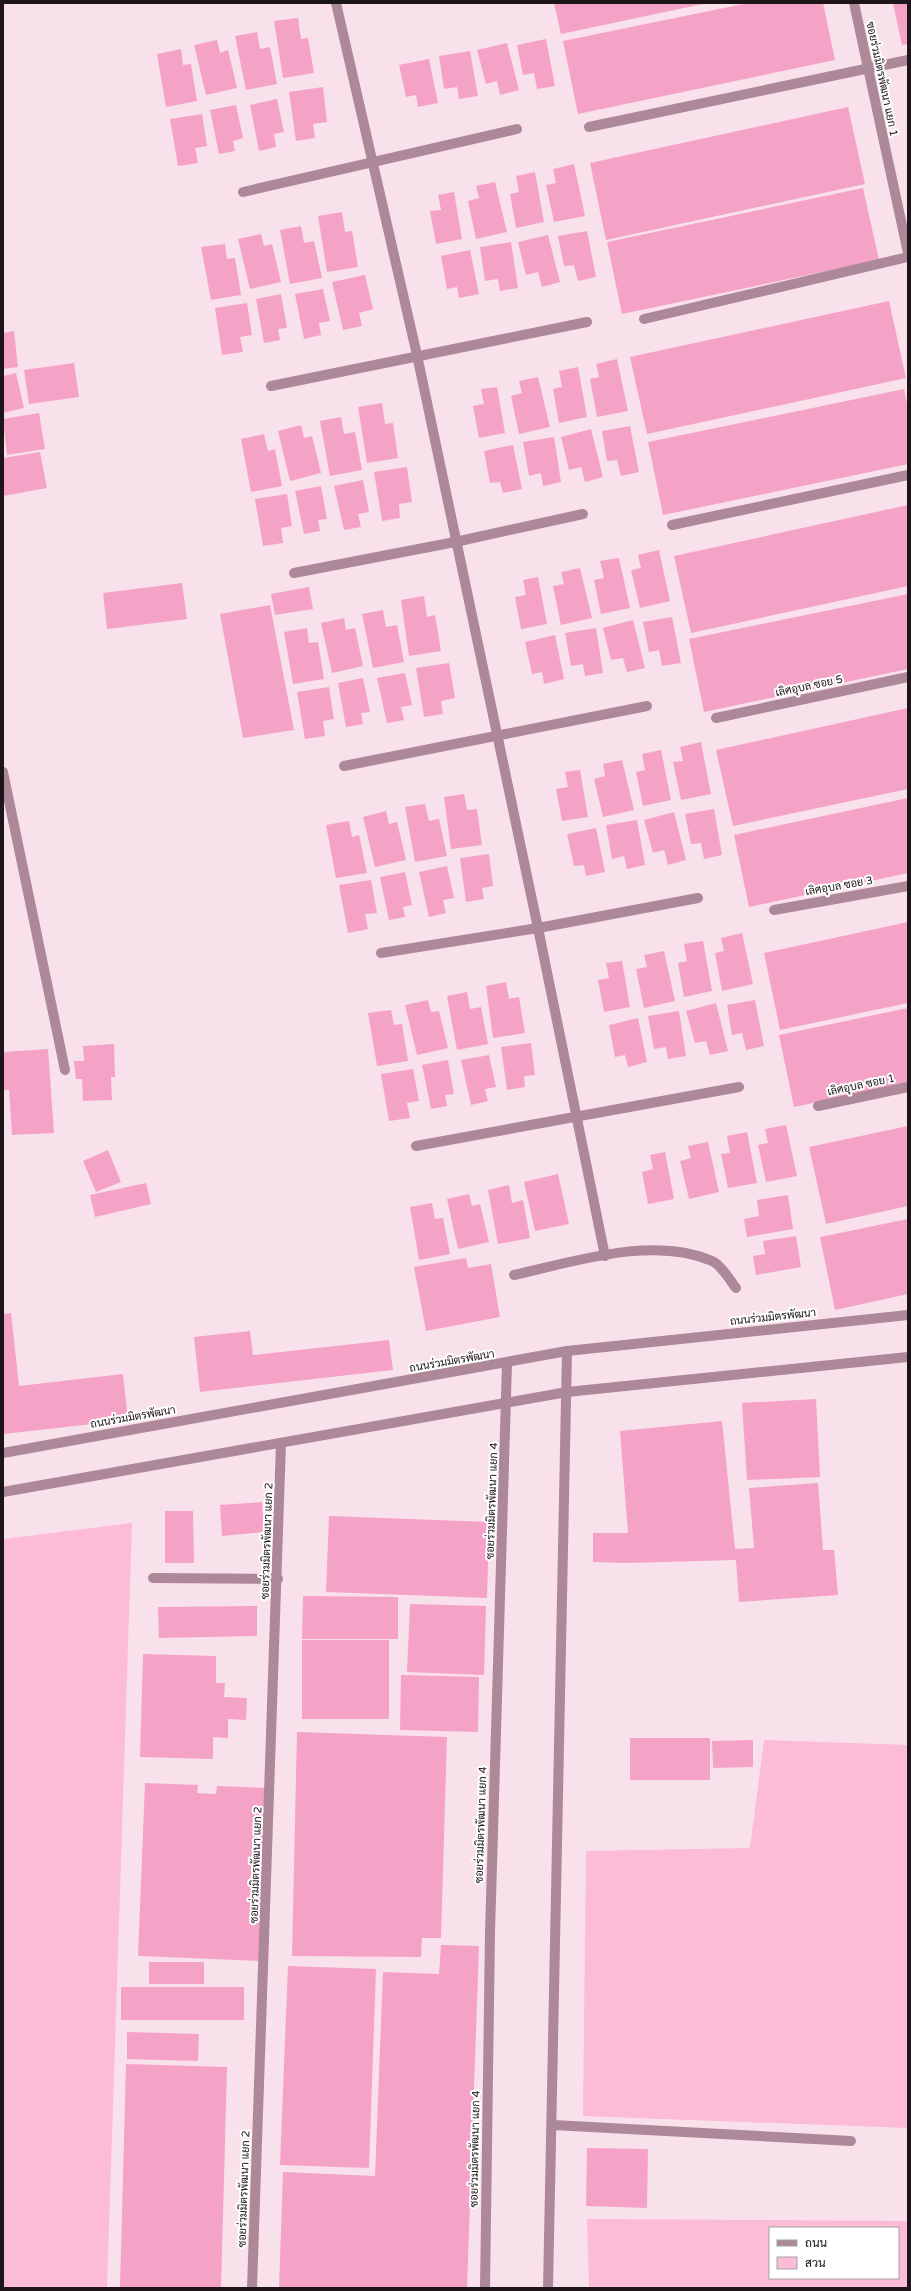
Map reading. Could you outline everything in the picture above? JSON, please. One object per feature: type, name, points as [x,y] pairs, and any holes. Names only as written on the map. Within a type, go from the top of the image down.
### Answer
[{"type":"street","points":[[336,3],[417,355],[496,737],[538,928],[575,1117],[605,1256]]},
{"type":"street","name":"ซอยร่วมมิตรพัฒนา แยก 1","points":[[854,3],[908,253]]},
{"type":"street","points":[[589,127],[908,60]]},
{"type":"street","points":[[243,192],[517,129]]},
{"type":"street","points":[[644,319],[908,257]]},
{"type":"street","points":[[271,386],[417,355],[587,322]]},
{"type":"street","points":[[672,525],[908,476]]},
{"type":"street","points":[[294,573],[455,542],[583,514]]},
{"type":"street","name":"เลิศอุบล ซอย 5","points":[[716,718],[908,677]]},
{"type":"street","points":[[344,766],[647,706]]},
{"type":"street","points":[[3,772],[65,1070]]},
{"type":"street","name":"เลิศอุบล ซอย 3","points":[[774,910],[908,886]]},
{"type":"street","points":[[381,953],[538,928],[698,898]]},
{"type":"street","name":"เลิศอุบล ซอย 1","points":[[818,1106],[908,1087]]},
{"type":"street","points":[[416,1146],[739,1088]]},
{"type":"street","points":[[514,1275],[642,1249],[688,1254],[713,1262],[736,1288]]},
{"type":"street","name":"ถนนร่วมมิตรพัฒนา","points":[[3,1453],[567,1351],[908,1315]]},
{"type":"street","points":[[548,2288],[553,2125],[567,1351]]},
{"type":"street","points":[[3,1492],[567,1392],[908,1357]]},
{"type":"street","name":"ซอยร่วมมิตรพัฒนา แยก 4","points":[[485,2288],[490,1932],[507,1363]]},
{"type":"street","name":"ซอยร่วมมิตรพัฒนา แยก 2","points":[[252,2288],[278,1579],[281,1443]]},
{"type":"street","points":[[153,1578],[278,1579]]},
{"type":"street","points":[[553,2125],[851,2141]]},
{"type":"green space","points":[[132,1523],[107,2288],[3,2288],[3,1539]]},
{"type":"green space","points":[[764,1740],[908,1745],[908,2128],[583,2116],[586,1851],[750,1848]]},
{"type":"green space","points":[[587,2219],[908,2221],[908,2288],[589,2288]]},
{"type":"building","points":[[554,3],[703,3],[703,4],[561,34]]},
{"type":"building","points":[[748,3],[823,3],[835,60],[578,114],[563,41]]},
{"type":"building","points":[[893,3],[908,3],[908,44],[902,45]]},
{"type":"building","points":[[298,18],[301,39],[308,38],[314,73],[283,78],[274,21]]},
{"type":"building","points":[[257,32],[260,49],[270,47],[277,84],[246,90],[235,36]]},
{"type":"building","points":[[546,39],[555,86],[537,89],[534,73],[523,75],[517,45]]},
{"type":"building","points":[[217,40],[220,53],[228,50],[237,88],[206,95],[194,45]]},
{"type":"building","points":[[507,43],[519,90],[500,95],[497,81],[486,84],[477,50]]},
{"type":"building","points":[[181,49],[183,65],[191,64],[197,101],[166,107],[157,54]]},
{"type":"building","points":[[470,51],[478,96],[459,99],[457,87],[444,89],[439,56]]},
{"type":"building","points":[[429,59],[438,103],[418,107],[416,95],[406,97],[399,65]]},
{"type":"building","points":[[323,87],[327,122],[313,124],[315,138],[296,141],[289,92]]},
{"type":"building","points":[[277,99],[284,132],[274,134],[276,147],[259,151],[250,105]]},
{"type":"building","points":[[236,105],[243,138],[233,141],[235,151],[219,154],[210,110]]},
{"type":"building","points":[[848,107],[865,184],[606,240],[590,163]]},
{"type":"building","points":[[202,114],[207,146],[195,148],[198,163],[178,166],[170,119]]},
{"type":"building","points":[[574,164],[585,216],[554,222],[546,185],[556,183],[553,169]]},
{"type":"building","points":[[535,172],[544,222],[516,228],[510,194],[519,192],[516,176]]},
{"type":"building","points":[[495,182],[507,232],[476,239],[468,201],[479,198],[476,186]]},
{"type":"building","points":[[863,188],[879,260],[622,314],[607,242]]},
{"type":"building","points":[[454,192],[462,239],[436,244],[430,211],[441,210],[438,195]]},
{"type":"building","points":[[342,212],[345,232],[352,231],[358,267],[327,272],[318,216]]},
{"type":"building","points":[[301,226],[304,243],[314,241],[322,278],[290,284],[280,230]]},
{"type":"building","points":[[587,231],[596,277],[578,281],[574,265],[564,266],[558,236]]},
{"type":"building","points":[[261,234],[264,246],[272,244],[281,282],[250,289],[238,239]]},
{"type":"building","points":[[548,235],[560,282],[542,287],[538,272],[526,275],[518,242]]},
{"type":"building","points":[[511,242],[518,288],[500,291],[498,279],[485,281],[480,247]]},
{"type":"building","points":[[225,244],[227,259],[235,258],[241,295],[211,300],[201,247]]},
{"type":"building","points":[[470,250],[479,294],[459,298],[457,287],[447,289],[441,256]]},
{"type":"building","points":[[365,275],[373,309],[359,313],[362,326],[343,330],[332,282]]},
{"type":"building","points":[[323,289],[330,321],[319,323],[321,335],[304,339],[295,294]]},
{"type":"building","points":[[281,294],[287,328],[278,329],[280,340],[264,343],[256,299]]},
{"type":"building","points":[[889,301],[906,378],[647,434],[630,357]]},
{"type":"building","points":[[247,303],[252,335],[240,337],[243,352],[222,355],[215,308]]},
{"type":"building","points":[[14,331],[18,367],[3,369],[3,333]]},
{"type":"building","points":[[617,359],[628,411],[597,417],[590,379],[599,377],[596,364]]},
{"type":"building","points":[[74,363],[79,397],[29,404],[24,370]]},
{"type":"building","points":[[578,367],[587,417],[559,423],[553,389],[562,387],[559,371]]},
{"type":"building","points":[[16,373],[24,408],[3,413],[3,376]]},
{"type":"building","points":[[538,377],[550,427],[519,434],[511,396],[522,393],[519,381]]},
{"type":"building","points":[[497,387],[505,433],[479,438],[473,406],[484,404],[481,389]]},
{"type":"building","points":[[904,389],[908,408],[908,464],[663,515],[648,442]]},
{"type":"building","points":[[382,403],[385,424],[393,423],[398,458],[367,463],[358,407]]},
{"type":"building","points":[[39,413],[45,449],[7,455],[3,419]]},
{"type":"building","points":[[341,417],[344,434],[355,432],[362,470],[330,476],[320,421]]},
{"type":"building","points":[[301,425],[304,438],[312,436],[321,473],[290,481],[278,431]]},
{"type":"building","points":[[630,426],[639,472],[621,476],[617,460],[607,461],[602,431]]},
{"type":"building","points":[[591,429],[603,477],[585,482],[581,467],[569,470],[561,437]]},
{"type":"building","points":[[264,434],[268,451],[275,449],[282,486],[251,492],[241,439]]},
{"type":"building","points":[[554,437],[561,482],[543,486],[541,473],[529,476],[523,442]]},
{"type":"building","points":[[513,445],[522,489],[503,493],[500,482],[490,483],[484,451]]},
{"type":"building","points":[[40,452],[47,488],[3,496],[3,458]]},
{"type":"building","points":[[407,467],[412,502],[399,504],[400,518],[382,521],[374,472]]},
{"type":"building","points":[[363,480],[369,512],[358,514],[361,527],[344,530],[334,486]]},
{"type":"building","points":[[321,486],[327,519],[318,520],[320,531],[304,534],[295,491]]},
{"type":"building","points":[[287,494],[292,526],[281,528],[283,543],[263,546],[255,499]]},
{"type":"building","points":[[908,505],[908,586],[691,633],[674,556]]},
{"type":"building","points":[[659,550],[670,601],[640,608],[631,570],[641,568],[638,555]]},
{"type":"building","points":[[619,558],[630,608],[601,614],[594,580],[604,578],[600,561]]},
{"type":"building","points":[[580,568],[592,618],[561,625],[553,586],[564,584],[561,572]]},
{"type":"building","points":[[538,577],[547,624],[521,629],[515,597],[526,595],[523,580]]},
{"type":"building","points":[[182,583],[187,619],[107,629],[103,593]]},
{"type":"building","points":[[309,587],[313,609],[275,615],[271,594]]},
{"type":"building","points":[[908,594],[908,669],[704,712],[689,639]]},
{"type":"building","points":[[424,596],[427,617],[435,615],[441,651],[409,656],[401,600]]},
{"type":"building","points":[[270,605],[294,730],[243,738],[220,614]]},
{"type":"building","points":[[383,610],[386,627],[397,625],[404,662],[373,668],[362,614]]},
{"type":"building","points":[[672,617],[681,663],[662,666],[659,650],[649,652],[643,622]]},
{"type":"building","points":[[344,618],[346,630],[355,628],[363,666],[332,673],[321,623]]},
{"type":"building","points":[[633,620],[645,668],[627,672],[623,658],[611,660],[603,628]]},
{"type":"building","points":[[307,628],[309,643],[318,642],[324,679],[293,684],[284,632]]},
{"type":"building","points":[[596,628],[603,673],[585,676],[583,664],[571,666],[565,633]]},
{"type":"building","points":[[555,635],[564,679],[544,684],[542,672],[532,674],[525,642]]},
{"type":"building","points":[[449,663],[455,698],[441,701],[443,714],[424,717],[416,668]]},
{"type":"building","points":[[405,673],[412,705],[401,707],[404,720],[387,723],[377,678]]},
{"type":"building","points":[[363,678],[370,712],[361,713],[363,724],[346,727],[338,683]]},
{"type":"building","points":[[329,687],[334,719],[323,721],[325,736],[305,739],[297,692]]},
{"type":"building","points":[[908,708],[908,789],[733,826],[716,750]]},
{"type":"building","points":[[701,742],[711,794],[681,800],[673,762],[683,761],[680,747]]},
{"type":"building","points":[[661,750],[671,800],[643,806],[636,772],[645,770],[642,754]]},
{"type":"building","points":[[622,760],[634,810],[603,817],[594,779],[605,776],[603,764]]},
{"type":"building","points":[[580,770],[588,817],[562,821],[556,789],[568,787],[565,772]]},
{"type":"building","points":[[464,794],[467,810],[477,809],[482,845],[451,849],[444,797]]},
{"type":"building","points":[[908,798],[908,873],[749,907],[734,835]]},
{"type":"building","points":[[425,804],[429,821],[439,819],[447,856],[415,862],[405,807]]},
{"type":"building","points":[[714,809],[722,855],[704,859],[701,843],[691,844],[685,814]]},
{"type":"building","points":[[386,811],[389,824],[397,822],[406,860],[375,867],[363,817]]},
{"type":"building","points":[[674,812],[686,860],[668,865],[664,850],[653,853],[644,820]]},
{"type":"building","points":[[637,820],[645,865],[627,869],[624,856],[612,859],[606,825]]},
{"type":"building","points":[[349,821],[352,837],[359,835],[367,873],[336,878],[326,825]]},
{"type":"building","points":[[596,828],[605,872],[586,876],[584,865],[574,866],[567,834]]},
{"type":"building","points":[[489,854],[493,886],[482,888],[484,899],[466,902],[460,858]]},
{"type":"building","points":[[447,866],[454,898],[443,900],[446,913],[429,917],[419,872]]},
{"type":"building","points":[[405,872],[412,905],[403,907],[405,917],[389,920],[380,877]]},
{"type":"building","points":[[371,880],[377,913],[365,914],[368,929],[348,933],[339,885]]},
{"type":"building","points":[[908,922],[908,1003],[780,1030],[764,953]]},
{"type":"building","points":[[742,933],[753,984],[722,991],[715,953],[724,951],[721,938]]},
{"type":"building","points":[[703,941],[712,991],[684,997],[678,963],[687,961],[684,944]]},
{"type":"building","points":[[664,951],[675,1001],[644,1008],[636,969],[647,967],[644,955]]},
{"type":"building","points":[[622,961],[630,1007],[604,1012],[598,980],[609,978],[606,963]]},
{"type":"building","points":[[506,982],[509,999],[519,997],[525,1033],[493,1038],[486,986]]},
{"type":"building","points":[[467,992],[470,1009],[481,1007],[488,1044],[457,1050],[447,996]]},
{"type":"building","points":[[428,1000],[431,1012],[439,1011],[448,1048],[417,1055],[405,1005]]},
{"type":"building","points":[[755,1000],[764,1046],[746,1050],[742,1033],[732,1035],[727,1005]]},
{"type":"building","points":[[716,1003],[728,1051],[710,1055],[706,1041],[695,1043],[686,1011]]},
{"type":"building","points":[[908,1008],[908,1083],[794,1107],[779,1035]]},
{"type":"building","points":[[391,1010],[394,1025],[402,1024],[408,1061],[377,1066],[368,1013]]},
{"type":"building","points":[[679,1011],[686,1056],[668,1059],[666,1047],[654,1049],[648,1016]]},
{"type":"building","points":[[638,1018],[647,1062],[628,1067],[625,1055],[615,1057],[609,1025]]},
{"type":"building","points":[[531,1043],[535,1075],[524,1076],[525,1087],[507,1090],[501,1047]]},
{"type":"building","points":[[114,1044],[115,1077],[111,1077],[112,1100],[83,1101],[82,1079],[76,1079],[74,1061],[84,1061],[83,1046]]},
{"type":"building","points":[[48,1049],[54,1133],[12,1135],[9,1090],[3,1090],[3,1052]]},
{"type":"building","points":[[489,1055],[496,1087],[485,1089],[488,1101],[471,1105],[461,1060]]},
{"type":"building","points":[[448,1060],[454,1094],[445,1095],[447,1106],[431,1109],[422,1065]]},
{"type":"building","points":[[413,1069],[419,1101],[407,1103],[410,1118],[389,1121],[381,1074]]},
{"type":"building","points":[[786,1125],[797,1176],[766,1182],[758,1145],[768,1143],[765,1129]]},
{"type":"building","points":[[908,1126],[908,1206],[826,1224],[809,1147]]},
{"type":"building","points":[[747,1132],[757,1183],[728,1188],[721,1154],[730,1153],[727,1136]]},
{"type":"building","points":[[708,1142],[719,1192],[689,1199],[680,1161],[691,1158],[688,1146]]},
{"type":"building","points":[[108,1150],[121,1182],[96,1192],[83,1161]]},
{"type":"building","points":[[665,1152],[674,1199],[648,1204],[642,1172],[653,1169],[650,1155]]},
{"type":"building","points":[[558,1174],[569,1224],[535,1231],[524,1182]]},
{"type":"building","points":[[146,1183],[151,1204],[95,1217],[90,1195]]},
{"type":"building","points":[[509,1185],[512,1203],[523,1200],[530,1238],[498,1244],[488,1190]]},
{"type":"building","points":[[469,1194],[472,1206],[480,1204],[489,1242],[458,1249],[447,1199]]},
{"type":"building","points":[[788,1195],[793,1229],[747,1237],[744,1219],[759,1216],[757,1200]]},
{"type":"building","points":[[432,1203],[435,1219],[443,1218],[450,1254],[419,1260],[410,1207]]},
{"type":"building","points":[[908,1219],[908,1294],[835,1310],[820,1237]]},
{"type":"building","points":[[796,1236],[801,1267],[756,1275],[753,1256],[765,1254],[763,1241]]},
{"type":"building","points":[[466,1258],[468,1268],[491,1264],[500,1317],[426,1331],[414,1267]]},
{"type":"building","points":[[11,1313],[19,1386],[123,1374],[128,1420],[3,1434],[3,1314]]},
{"type":"building","points":[[250,1331],[253,1355],[389,1340],[393,1370],[200,1392],[194,1337]]},
{"type":"building","points":[[816,1399],[820,1477],[747,1480],[742,1403]]},
{"type":"building","points":[[722,1421],[735,1549],[754,1548],[749,1488],[818,1483],[823,1550],[834,1550],[838,1595],[739,1602],[736,1560],[627,1563],[593,1562],[593,1533],[628,1533],[620,1431]]},
{"type":"building","points":[[262,1502],[264,1532],[222,1536],[220,1505]]},
{"type":"building","points":[[165,1511],[193,1511],[194,1563],[165,1563]]},
{"type":"building","points":[[329,1516],[489,1522],[487,1598],[326,1592]]},
{"type":"building","points":[[303,1596],[398,1597],[398,1639],[302,1639]]},
{"type":"building","points":[[410,1604],[486,1606],[484,1675],[407,1672]]},
{"type":"building","points":[[257,1606],[257,1636],[159,1638],[158,1607]]},
{"type":"building","points":[[302,1640],[389,1640],[389,1719],[302,1719]]},
{"type":"building","points":[[143,1654],[216,1656],[216,1683],[225,1683],[224,1697],[247,1698],[246,1720],[228,1719],[228,1738],[213,1737],[213,1759],[140,1757]]},
{"type":"building","points":[[401,1675],[479,1677],[478,1732],[400,1730]]},
{"type":"building","points":[[297,1732],[447,1737],[441,1938],[422,1938],[421,1957],[292,1956]]},
{"type":"building","points":[[630,1738],[710,1738],[710,1780],[630,1780]]},
{"type":"building","points":[[753,1740],[753,1767],[713,1768],[712,1741]]},
{"type":"building","points":[[145,1783],[198,1785],[197,1793],[216,1794],[217,1786],[269,1788],[262,1961],[138,1956]]},
{"type":"building","points":[[441,1945],[479,1946],[467,2288],[279,2288],[283,2172],[375,2176],[383,1972],[439,1974]]},
{"type":"building","points":[[149,1962],[204,1962],[204,1984],[149,1984]]},
{"type":"building","points":[[288,1966],[376,1969],[369,2168],[280,2165]]},
{"type":"building","points":[[121,1987],[244,1987],[244,2020],[121,2020]]},
{"type":"building","points":[[127,2032],[199,2034],[198,2061],[127,2059]]},
{"type":"building","points":[[126,2064],[227,2067],[221,2288],[120,2288]]},
{"type":"building","points":[[587,2148],[648,2149],[647,2208],[586,2206]]}]
